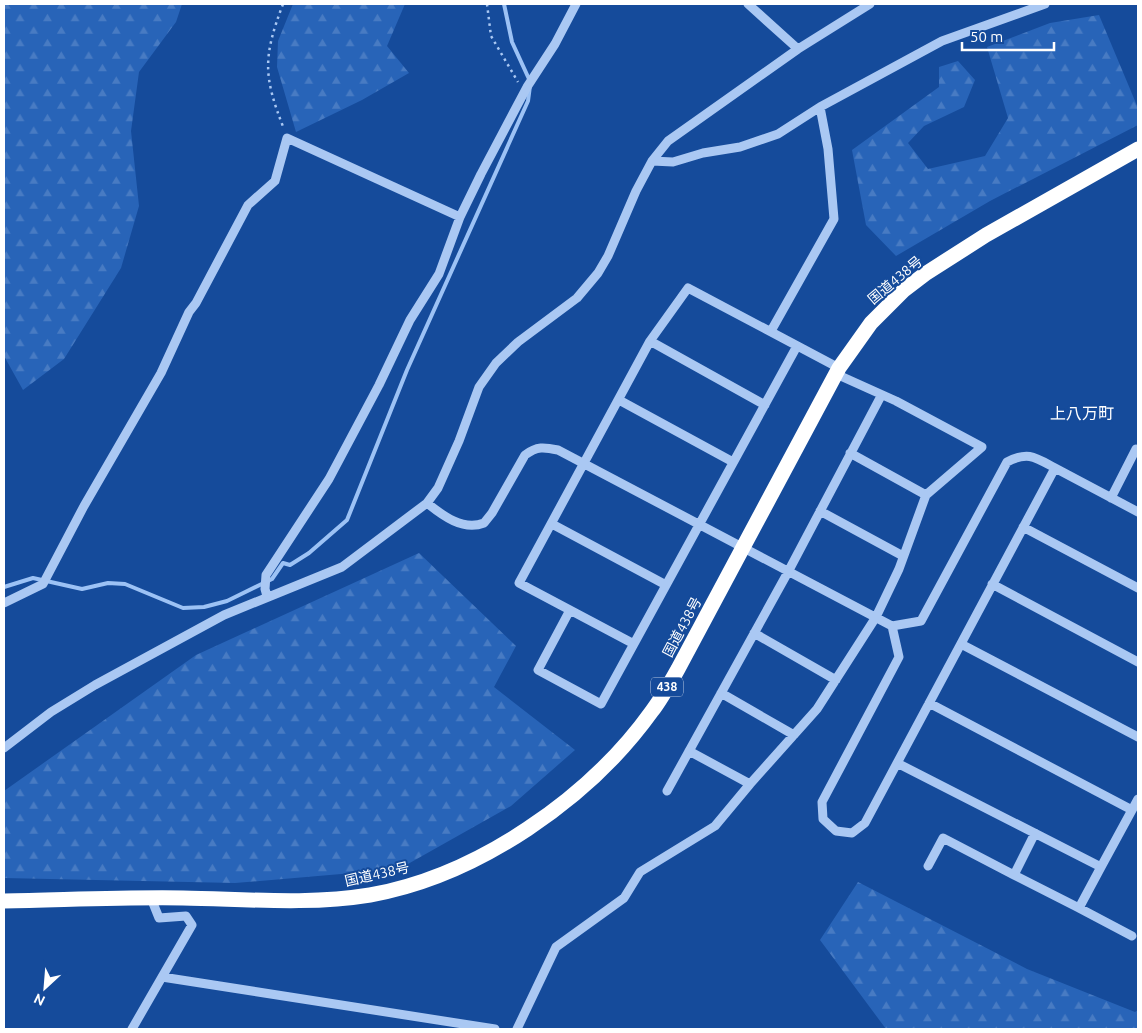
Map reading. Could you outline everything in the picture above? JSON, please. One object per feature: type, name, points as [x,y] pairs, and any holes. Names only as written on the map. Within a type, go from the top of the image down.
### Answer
[{"type":"highway","name":"国道438号","points":[[4,901],[151,898],[290,900],[333,899],[371,895],[414,883],[453,868],[522,833],[590,779],[624,744],[652,711],[678,669],[838,371],[871,323],[904,290],[925,274],[986,235],[1138,150]]},
{"type":"street","points":[[266,588],[272,564],[329,479],[379,386],[410,320],[439,274],[460,217],[528,87],[576,4]]},
{"type":"street","points":[[748,4],[798,49]]},
{"type":"street","points":[[4,748],[51,712],[95,685],[224,615],[266,588],[342,567],[427,503],[438,488],[459,440],[479,386],[496,363],[518,342],[577,298],[598,273],[652,161],[668,142],[798,49],[870,4]]},
{"type":"street","points":[[652,161],[672,162],[702,153],[740,147],[778,134],[820,107],[942,41],[1045,4]]},
{"type":"street","points":[[770,331],[834,219],[828,150],[820,107]]},
{"type":"street","points":[[4,604],[45,580],[84,506],[161,372],[189,312],[196,303],[248,205],[275,181],[287,138],[460,217]]},
{"type":"street","points":[[517,1029],[556,947],[624,898],[640,872],[715,826],[817,709],[876,617],[903,556],[926,495],[982,446],[896,401],[881,396],[797,346],[688,288],[650,341],[519,583],[634,644]]},
{"type":"street","points":[[650,341],[765,404]]},
{"type":"street","points":[[570,610],[538,670],[601,704],[797,346]]},
{"type":"street","points":[[667,791],[788,572],[881,396]]},
{"type":"street","points":[[619,400],[733,462]]},
{"type":"street","points":[[427,503],[449,518],[467,526],[476,526],[484,523],[492,513],[525,455],[533,449],[543,447],[558,450],[892,626],[920,621],[1007,462],[1021,455],[1034,457],[1138,512]]},
{"type":"street","points":[[1111,498],[1136,449]]},
{"type":"street","points":[[850,453],[926,495]]},
{"type":"street","points":[[892,626],[899,657],[822,802],[823,819],[836,831],[852,832],[865,823],[1055,468]]},
{"type":"street","points":[[820,511],[903,556]]},
{"type":"street","points":[[552,524],[666,585]]},
{"type":"street","points":[[1023,527],[1138,588]]},
{"type":"street","points":[[992,584],[1138,662]]},
{"type":"street","points":[[754,633],[836,680]]},
{"type":"street","points":[[960,644],[1138,737]]},
{"type":"street","points":[[721,693],[794,735]]},
{"type":"street","points":[[929,703],[1132,810]]},
{"type":"street","points":[[689,751],[750,784]]},
{"type":"street","points":[[897,762],[1101,867]]},
{"type":"street","points":[[1079,908],[1138,799]]},
{"type":"street","points":[[1014,875],[1035,833]]},
{"type":"street","points":[[928,866],[943,838],[1132,936]]},
{"type":"street","points":[[132,1029],[192,925],[186,916],[159,918],[151,898]]},
{"type":"street","points":[[162,977],[495,1029]]},
{"type":"path","points":[[283,4],[271,36],[267,65],[272,100],[287,138]]},
{"type":"path","points":[[487,4],[491,36],[528,87]]},
{"type":"green space","points":[[4,4],[182,4],[176,22],[139,72],[131,131],[139,206],[121,268],[64,359],[23,390],[4,356]]},
{"type":"green space","points":[[293,4],[405,4],[387,46],[409,73],[362,100],[296,132],[277,67],[278,41]]},
{"type":"green space","points":[[1099,15],[1138,108],[1138,125],[990,201],[896,256],[866,225],[852,150],[939,87],[939,67],[958,61],[975,80],[964,107],[924,126],[908,143],[928,169],[985,156],[1008,118],[987,47],[1050,23]]},
{"type":"green space","points":[[419,553],[516,646],[494,687],[575,750],[511,806],[399,869],[235,883],[4,878],[4,791],[196,655]]},
{"type":"green space","points":[[858,882],[1027,969],[1135,1012],[1138,1010],[1138,1029],[886,1029],[820,940]]},
{"type":"waterway","points":[[504,4],[512,42],[529,79]]},
{"type":"waterway","points":[[4,587],[33,578],[82,589],[108,583],[125,584],[183,608],[204,607],[227,601],[272,579],[283,563],[290,565],[309,553],[347,520],[407,370],[528,101],[530,86]]},
{"type":"district","name":"上八万町","points":[[1082,413]]}]
